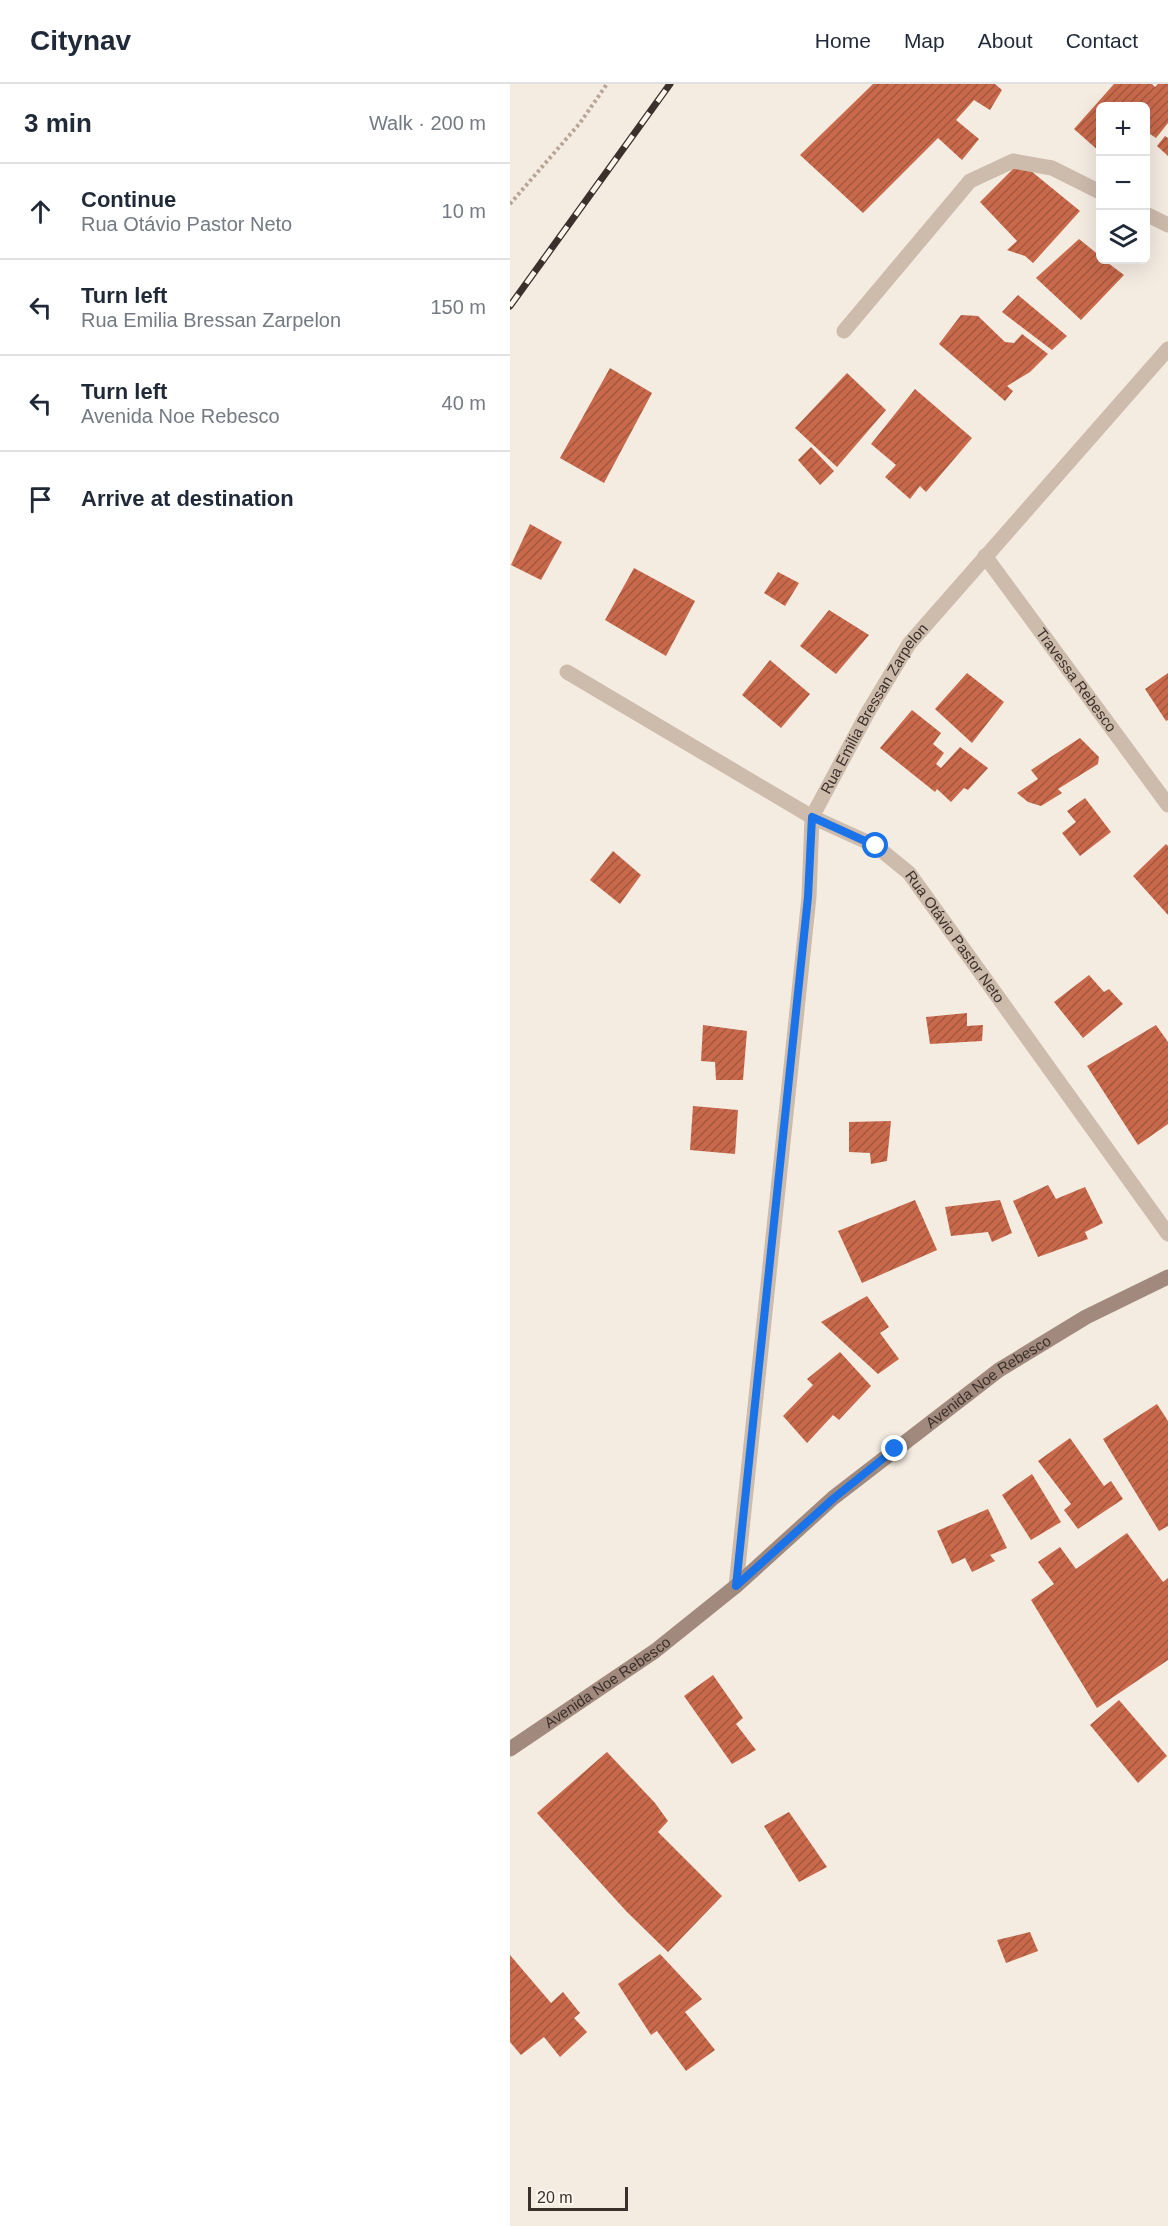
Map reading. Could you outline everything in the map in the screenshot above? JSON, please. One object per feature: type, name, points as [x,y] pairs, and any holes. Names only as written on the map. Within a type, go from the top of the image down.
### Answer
[{"type":"main road","name":"Avenida Noe Rebesco","points":[[510,1749],[655,1651],[736,1586],[834,1498],[999,1370],[1086,1317],[1168,1277]]},
{"type":"street","points":[[844,331],[970,181],[1013,161],[1052,168],[1096,190]]},
{"type":"street","points":[[1150,216],[1168,225]]},
{"type":"street","name":"Rua Emilia Bressan Zarpelon","points":[[736,1586],[808,897],[812,817],[868,712],[909,644],[1168,350]]},
{"type":"street","name":"Travessa Rebesco","points":[[986,556],[1168,805]]},
{"type":"street","name":"Rua Otávio Pastor Neto","points":[[567,672],[812,817],[876,846],[909,873],[1168,1234]]},
{"type":"path","points":[[510,204],[580,123],[607,84]]},
{"type":"building","points":[[873,84],[995,84],[1002,90],[990,110],[974,100],[956,120],[979,139],[962,160],[938,138],[863,213],[800,155]]},
{"type":"building","points":[[1114,84],[1152,84],[1155,87],[1158,84],[1168,84],[1168,123],[1156,138],[1150,134],[1150,102],[1098,102]]},
{"type":"building","points":[[1096,104],[1096,148],[1074,129]]},
{"type":"building","points":[[1165,136],[1168,138],[1168,156],[1157,146]]},
{"type":"building","points":[[1020,162],[1080,211],[1033,263],[1025,256],[1007,250],[1017,241],[980,202]]},
{"type":"building","points":[[1079,239],[1096,253],[1096,264],[1109,264],[1124,275],[1081,320],[1036,278]]},
{"type":"building","points":[[1018,295],[1067,336],[1052,350],[1002,312]]},
{"type":"building","points":[[961,315],[978,316],[1005,342],[1014,343],[1022,334],[1048,354],[1030,372],[1007,386],[1013,391],[1005,401],[939,344]]},
{"type":"building","points":[[610,368],[652,393],[604,483],[560,458]]},
{"type":"building","points":[[847,373],[886,410],[837,467],[795,428]]},
{"type":"building","points":[[915,389],[972,438],[926,492],[920,486],[910,499],[885,477],[896,465],[871,444]]},
{"type":"building","points":[[811,447],[834,471],[820,485],[798,460]]},
{"type":"building","points":[[530,524],[562,542],[541,580],[511,565]]},
{"type":"building","points":[[634,568],[695,601],[666,656],[605,620]]},
{"type":"building","points":[[778,572],[799,583],[785,606],[764,593]]},
{"type":"building","points":[[829,610],[869,635],[836,674],[800,646]]},
{"type":"building","points":[[770,660],[810,694],[781,728],[742,695]]},
{"type":"building","points":[[967,673],[1004,702],[972,743],[935,709]]},
{"type":"building","points":[[1168,673],[1168,720],[1166,721],[1145,689]]},
{"type":"building","points":[[912,710],[941,733],[933,744],[944,753],[936,764],[941,768],[960,747],[988,768],[968,790],[964,788],[951,802],[937,789],[935,792],[880,748]]},
{"type":"building","points":[[1080,738],[1099,757],[1098,764],[1058,789],[1062,793],[1041,806],[1028,802],[1017,793],[1038,779],[1031,770]]},
{"type":"building","points":[[1085,798],[1111,832],[1080,856],[1062,833],[1076,822],[1067,811]]},
{"type":"building","points":[[1166,844],[1168,846],[1168,915],[1133,876]]},
{"type":"building","points":[[613,851],[641,875],[620,904],[590,880]]},
{"type":"building","points":[[1089,975],[1104,992],[1109,989],[1123,1004],[1083,1038],[1054,1002]]},
{"type":"building","points":[[967,1013],[967,1026],[983,1025],[982,1041],[930,1044],[926,1017]]},
{"type":"building","points":[[703,1025],[747,1031],[743,1080],[716,1080],[715,1062],[701,1061]]},
{"type":"building","points":[[1156,1025],[1168,1042],[1168,1124],[1138,1145],[1087,1066]]},
{"type":"building","points":[[693,1106],[738,1110],[735,1154],[690,1150]]},
{"type":"building","points":[[891,1121],[887,1161],[871,1164],[870,1153],[849,1152],[849,1122]]},
{"type":"building","points":[[1048,1185],[1056,1199],[1085,1187],[1103,1223],[1085,1232],[1088,1239],[1038,1257],[1013,1201]]},
{"type":"building","points":[[915,1200],[937,1250],[862,1283],[838,1231]]},
{"type":"building","points":[[1000,1200],[1012,1233],[992,1242],[988,1232],[951,1236],[945,1207]]},
{"type":"building","points":[[867,1296],[889,1327],[880,1333],[899,1359],[878,1374],[821,1322]]},
{"type":"building","points":[[840,1352],[871,1386],[839,1420],[833,1415],[807,1443],[783,1416],[813,1385],[807,1379]]},
{"type":"building","points":[[1157,1404],[1168,1421],[1168,1526],[1159,1531],[1103,1439]]},
{"type":"building","points":[[1070,1438],[1104,1486],[1111,1481],[1123,1499],[1078,1529],[1064,1510],[1071,1504],[1038,1461]]},
{"type":"building","points":[[1032,1474],[1061,1522],[1031,1540],[1002,1495]]},
{"type":"building","points":[[988,1509],[1007,1548],[990,1555],[995,1561],[972,1572],[965,1558],[952,1564],[937,1531]]},
{"type":"building","points":[[1127,1533],[1163,1582],[1168,1578],[1168,1660],[1097,1708],[1031,1600],[1054,1584],[1038,1562],[1060,1547],[1076,1569]]},
{"type":"building","points":[[713,1675],[743,1718],[736,1724],[756,1750],[732,1764],[684,1696]]},
{"type":"building","points":[[1119,1700],[1167,1756],[1138,1783],[1090,1725]]},
{"type":"building","points":[[607,1752],[655,1803],[668,1821],[658,1832],[722,1896],[668,1952],[627,1912],[537,1813]]},
{"type":"building","points":[[789,1812],[827,1867],[799,1882],[764,1826]]},
{"type":"building","points":[[1030,1932],[1038,1951],[1006,1963],[997,1940]]},
{"type":"building","points":[[660,1954],[702,1999],[685,2012],[715,2050],[686,2071],[657,2031],[651,2035],[618,1984]]},
{"type":"building","points":[[510,1955],[551,2003],[563,1992],[580,2013],[574,2018],[587,2032],[560,2057],[544,2037],[521,2055],[510,2042]]},
{"type":"railway","points":[[510,306],[670,84]]},
{"type":"route","points":[[876,846],[812,817],[808,897],[736,1586],[834,1498],[895,1449]]}]
